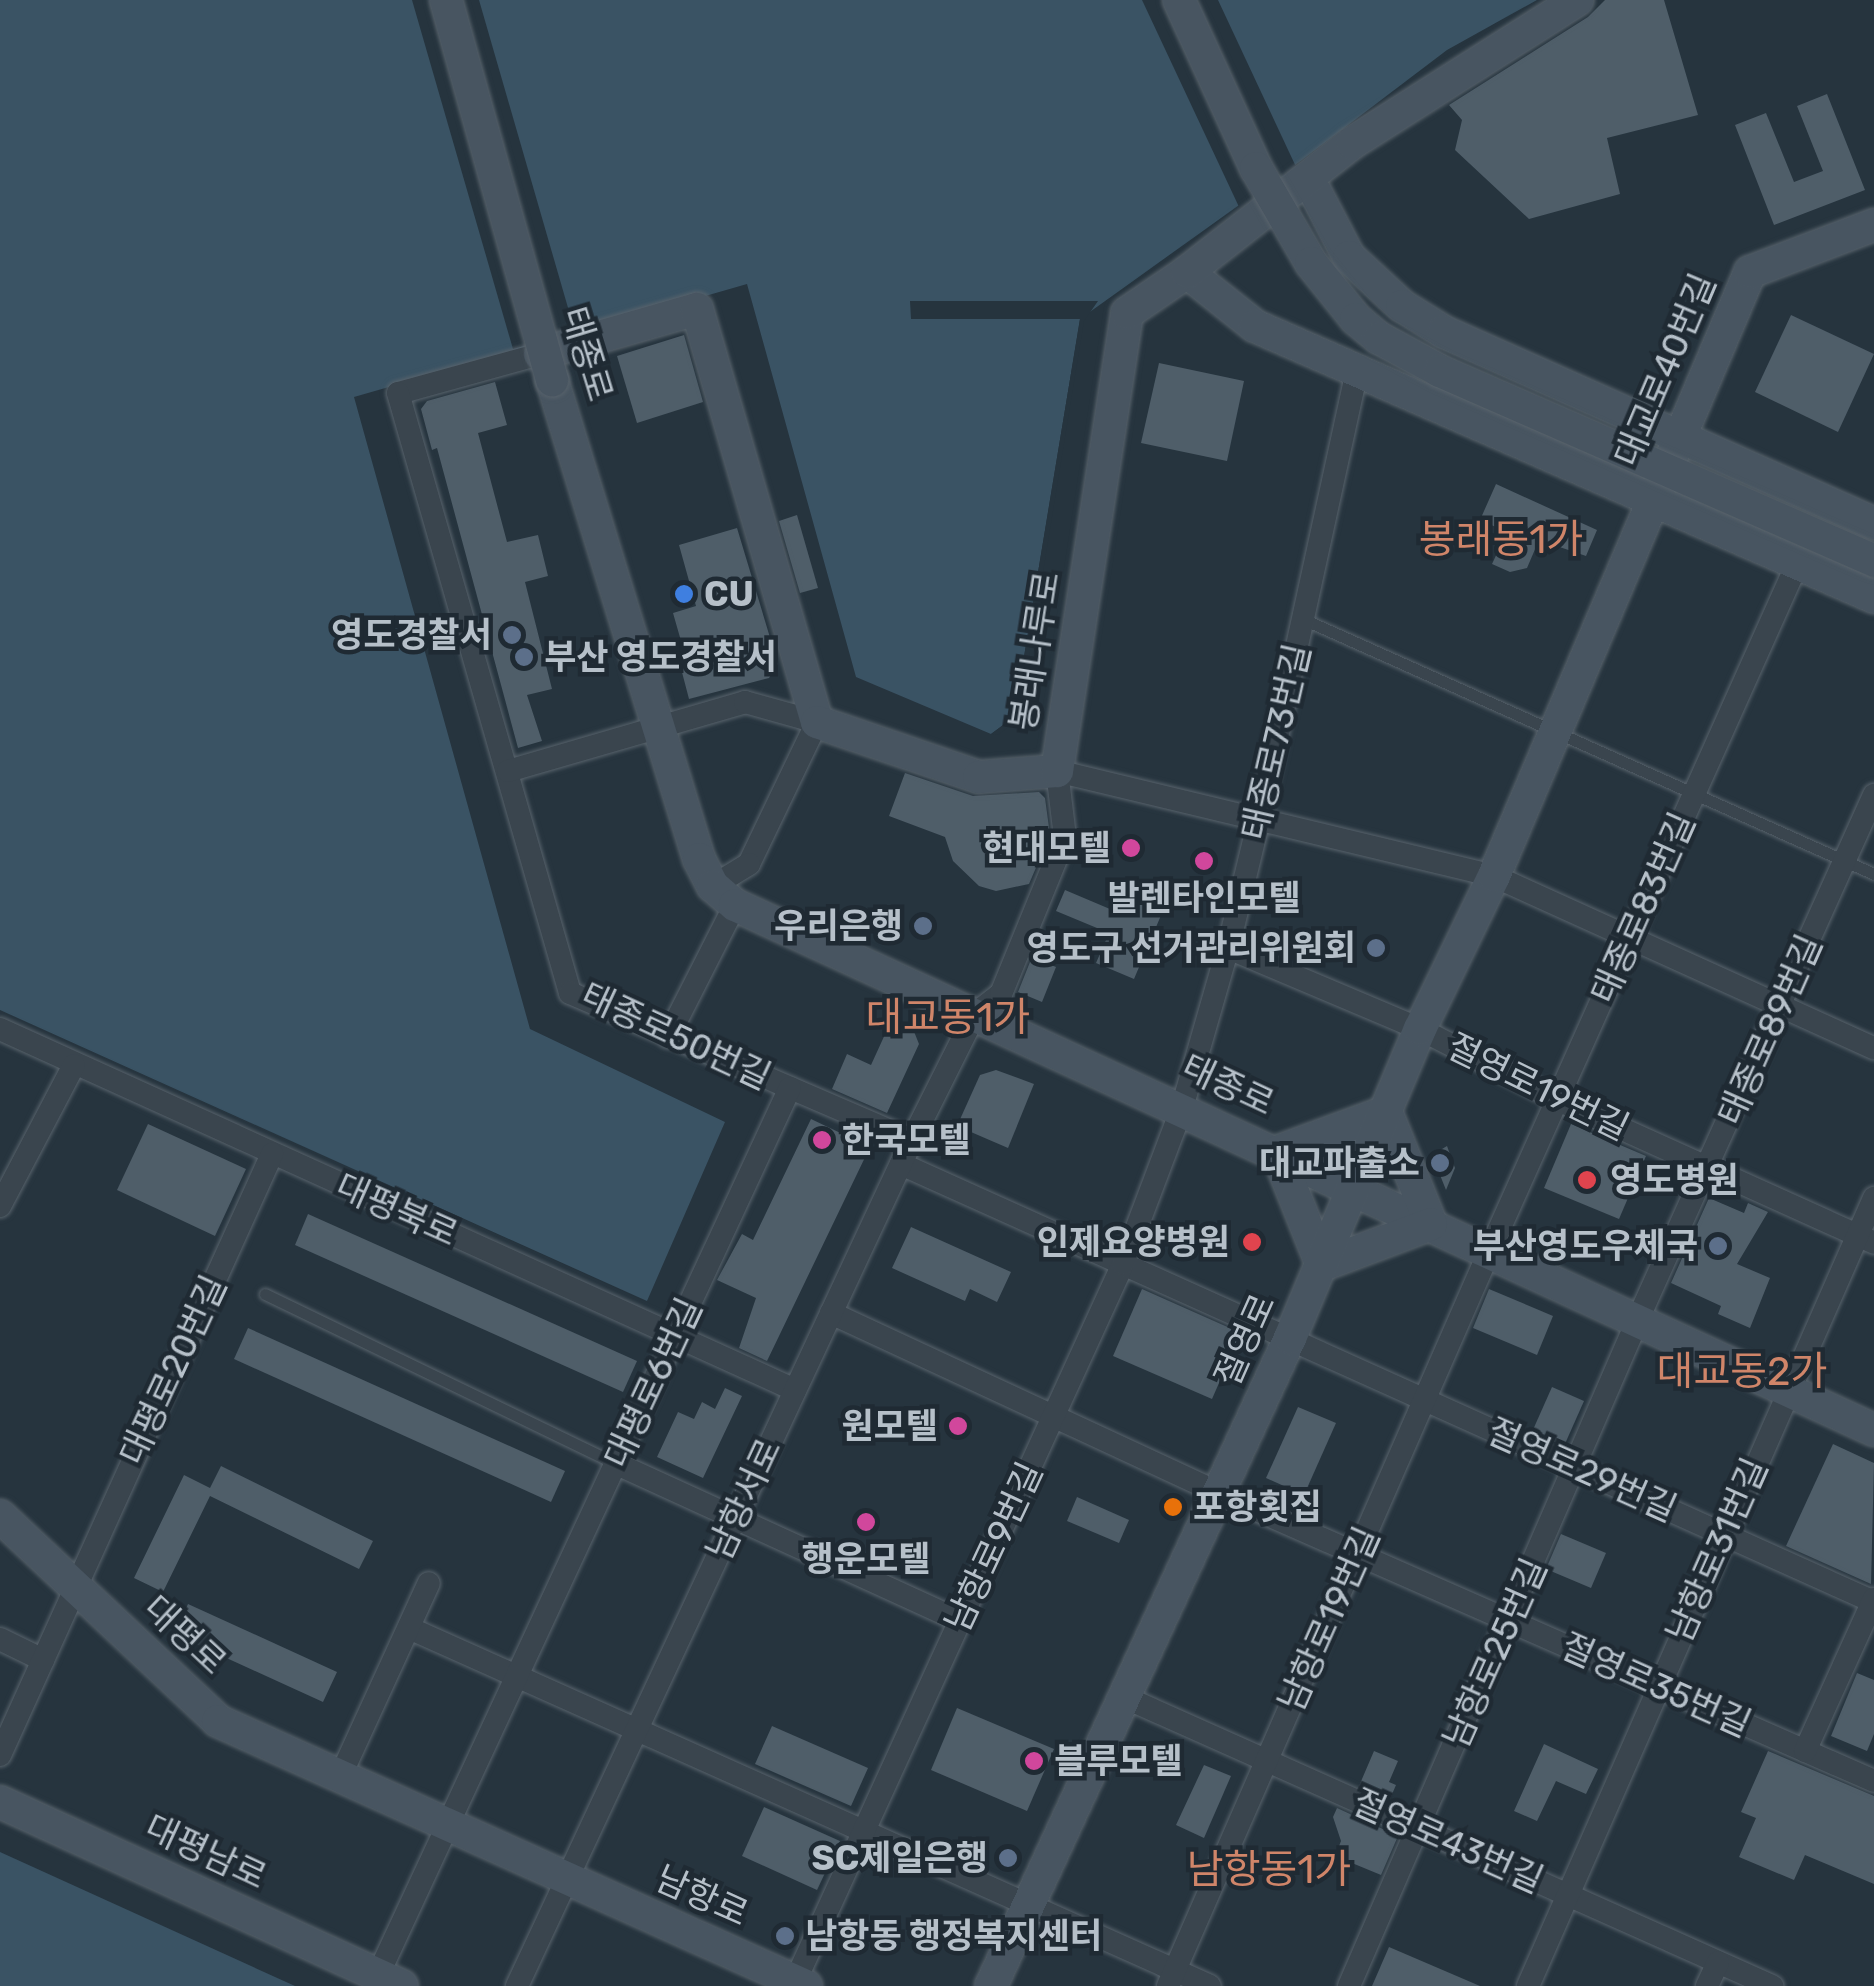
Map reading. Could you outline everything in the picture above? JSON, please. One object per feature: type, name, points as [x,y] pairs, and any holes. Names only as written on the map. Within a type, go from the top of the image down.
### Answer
[{"type":"main road","name":"태종로","points":[[446,0],[546,367],[699,859],[724,896],[1874,1430]]},
{"type":"main road","points":[[1179,0],[1256,168],[1311,263],[1356,319],[1440,371],[1874,561]]},
{"type":"main road","name":"봉래나루로","points":[[817,722],[979,777],[1057,771],[1127,313],[1188,272],[1352,143],[1577,0]]},
{"type":"main road","points":[[1308,178],[1349,257],[1402,306],[1444,332],[1874,523]]},
{"type":"main road","name":"대교로40번길","points":[[1653,500],[1750,272],[1874,225]]},
{"type":"main road","points":[[1188,272],[1255,326],[1874,597]]},
{"type":"main road","points":[[546,367],[696,309],[817,722]]},
{"type":"main road","name":"절영로","points":[[990,1986],[1290,1338],[1420,1028],[1494,876],[1653,500]]},
{"type":"main road","points":[[1386,1112],[1431,1224],[1322,1265],[1277,1152],[1386,1112]]},
{"type":"main road","name":"대평로","points":[[0,1516],[218,1721],[565,1880]]},
{"type":"main road","name":"대평남로","points":[[0,1802],[390,1980]]},
{"type":"main road","name":"남항로","points":[[565,1880],[798,1984]]},
{"type":"street","points":[[546,367],[398,393],[508,772],[745,702],[817,722],[748,864],[724,896],[668,1037]]},
{"type":"street","name":"태종로73번길","points":[[1182,1108],[1228,948],[1259,820],[1357,372]]},
{"type":"street","name":"태종로83번길","points":[[1489,1252],[1797,564]]},
{"type":"street","points":[[1057,771],[1494,876],[1874,1048]]},
{"type":"street","name":"남항서로","points":[[517,1986],[912,1140],[975,1014],[1001,994],[1064,837],[1057,771]]},
{"type":"street","name":"태종로50번길","points":[[508,772],[570,993],[912,1140]]},
{"type":"street","name":"태종로89번길","points":[[1638,1320],[1874,795]]},
{"type":"street","name":"절영로19번길","points":[[1228,948],[1420,1028],[1558,1100],[1865,1239]]},
{"type":"street","name":"대평북로","points":[[0,1029],[795,1390]]},
{"type":"street","points":[[0,1206],[74,1065]]},
{"type":"street","name":"대평로6번길","points":[[446,1826],[790,1088]]},
{"type":"street","name":"남항로9번길","points":[[798,1984],[1123,1264],[1182,1108]]},
{"type":"street","name":"대평로20번길","points":[[0,1755],[272,1154]]},
{"type":"street","name":"절영로29번길","points":[[901,1164],[1874,1601]]},
{"type":"street","name":"남항로31번길","points":[[1528,1986],[1723,1534],[1865,1239],[1874,1198]]},
{"type":"street","name":"남항로19번길","points":[[1172,1978],[1489,1252]]},
{"type":"street","name":"절영로35번길","points":[[831,1313],[1218,1493],[1874,1781]]},
{"type":"street","name":"남항로25번길","points":[[1349,1986],[1638,1320]]},
{"type":"street","points":[[615,1463],[960,1621]]},
{"type":"street","points":[[340,1776],[429,1583]]},
{"type":"street","points":[[1806,1750],[1874,1601]]},
{"type":"street","points":[[410,1628],[634,1732],[1029,1903],[1172,1978],[1210,1986]]},
{"type":"street","points":[[0,1639],[42,1660]]},
{"type":"street","name":"절영로43번길","points":[[1124,1697],[1772,1986]]},
{"type":"street","name":"대평남로","points":[[390,1980],[446,1826]]},
{"type":"street","points":[[1708,1986],[1718,1962]]},
{"type":"lane","points":[[1303,618],[1874,874]]},
{"type":"lane","points":[[265,1294],[615,1463]]},
{"type":"water","points":[[0,0],[1537,0],[1447,50],[1080,319],[1014,717],[991,734],[856,677],[747,284],[354,397],[530,1029],[725,1122],[647,1301],[0,1010]]},
{"type":"water","points":[[0,1852],[295,1986],[0,1986]]},
{"type":"pier","points":[[412,0],[479,0],[575,332],[513,349]]},
{"type":"pier","points":[[1142,0],[1218,0],[1297,169],[1240,209]]},
{"type":"pier","points":[[910,301],[1098,301],[1084,321],[1019,719],[998,735],[991,734],[1014,717],[1080,319],[911,319]]},
{"type":"building","points":[[1605,0],[1664,0],[1698,115],[1607,138],[1620,194],[1529,219],[1455,150],[1462,120],[1449,105],[1588,17]]},
{"type":"building","points":[[1827,94],[1865,190],[1774,225],[1735,125],[1766,113],[1794,182],[1823,171],[1797,106]]},
{"type":"building","points":[[1791,315],[1874,354],[1838,432],[1755,392]]},
{"type":"building","points":[[684,335],[703,402],[637,423],[617,356]]},
{"type":"building","points":[[1159,363],[1244,381],[1227,461],[1141,443]]},
{"type":"building","points":[[495,382],[507,425],[478,433],[507,542],[538,535],[548,576],[525,582],[552,689],[527,695],[542,741],[518,748],[437,448],[432,450],[421,409],[427,401]]},
{"type":"building","points":[[1496,484],[1597,530],[1586,556],[1539,540],[1527,568],[1510,572],[1492,564],[1507,532],[1480,520]]},
{"type":"building","points":[[797,515],[818,588],[800,593],[779,521]]},
{"type":"building","points":[[737,528],[778,664],[769,678],[689,699],[678,657],[685,655],[673,613],[696,606],[679,545]]},
{"type":"building","points":[[905,773],[973,796],[1039,792],[1045,798],[1050,835],[1029,884],[996,891],[979,886],[953,861],[945,837],[889,816]]},
{"type":"building","points":[[1065,890],[1117,912],[1123,897],[1162,913],[1134,979],[1096,963],[1109,933],[1056,911]]},
{"type":"building","points":[[1032,957],[1056,967],[1042,1002],[1018,992]]},
{"type":"building","points":[[892,1019],[913,1029],[919,1044],[887,1113],[832,1089],[847,1054],[871,1065]]},
{"type":"building","points":[[996,1070],[1034,1084],[1008,1148],[957,1126],[980,1075]]},
{"type":"building","points":[[811,1119],[870,1147],[767,1361],[739,1348],[756,1298],[717,1280],[742,1234],[753,1240]]},
{"type":"building","points":[[148,1124],[246,1169],[215,1236],[117,1190]]},
{"type":"building","points":[[1571,1124],[1646,1156],[1619,1219],[1544,1188]]},
{"type":"building","points":[[1447,1146],[1455,1168],[1446,1190],[1432,1155]]},
{"type":"building","name":"부산영도우체국","points":[[1709,1198],[1744,1213],[1748,1203],[1768,1212],[1737,1264],[1770,1278],[1750,1328],[1718,1314],[1721,1306],[1671,1283]]},
{"type":"building","points":[[308,1214],[637,1361],[623,1392],[295,1245]]},
{"type":"building","points":[[911,1227],[1011,1272],[997,1302],[970,1289],[965,1301],[892,1268]]},
{"type":"building","points":[[1142,1289],[1241,1333],[1212,1399],[1113,1356]]},
{"type":"building","points":[[1489,1289],[1553,1316],[1537,1355],[1473,1328]]},
{"type":"building","points":[[248,1328],[565,1471],[551,1502],[234,1359]]},
{"type":"building","points":[[1552,1387],[1584,1401],[1564,1446],[1532,1432]]},
{"type":"building","points":[[725,1388],[742,1396],[703,1478],[657,1457],[678,1412],[694,1419],[702,1402],[715,1409]]},
{"type":"building","points":[[1298,1407],[1336,1423],[1304,1495],[1266,1478]]},
{"type":"building","points":[[1833,1444],[1874,1463],[1871,1584],[1786,1546]]},
{"type":"building","points":[[221,1466],[373,1541],[359,1569],[210,1496],[163,1592],[134,1578],[184,1475],[210,1488]]},
{"type":"building","points":[[1077,1497],[1129,1520],[1119,1543],[1067,1521]]},
{"type":"building","points":[[1561,1534],[1606,1553],[1591,1588],[1546,1569]]},
{"type":"building","points":[[188,1604],[337,1672],[323,1702],[174,1634]]},
{"type":"building","points":[[1857,1673],[1874,1680],[1874,1734],[1867,1751],[1831,1736]]},
{"type":"building","points":[[957,1708],[1054,1749],[1027,1811],[931,1770]]},
{"type":"building","points":[[772,1726],[868,1768],[851,1806],[755,1764]]},
{"type":"building","points":[[1544,1744],[1598,1769],[1586,1794],[1556,1781],[1537,1821],[1514,1811]]},
{"type":"building","points":[[1374,1751],[1398,1761],[1389,1782],[1396,1785],[1390,1799],[1359,1786]]},
{"type":"building","points":[[1768,1751],[1874,1796],[1874,1884],[1805,1855],[1794,1880],[1739,1857],[1756,1818],[1741,1812]]},
{"type":"building","points":[[1204,1765],[1231,1776],[1204,1838],[1176,1825]]},
{"type":"building","points":[[764,1807],[840,1841],[817,1890],[742,1856]]},
{"type":"building","points":[[1337,1808],[1398,1836],[1381,1875],[1335,1856],[1341,1841],[1333,1817]]},
{"type":"building","points":[[1389,1947],[1480,1986],[1372,1986]]},
{"type":"place","name":"CU","points":[[684,594]]},
{"type":"place","name":"영도경찰서","points":[[512,635]]},
{"type":"place","name":"부산 영도경찰서","points":[[524,657]]},
{"type":"place","name":"현대모텔","points":[[1131,848]]},
{"type":"place","name":"발렌타인모텔","points":[[1204,861]]},
{"type":"place","name":"우리은행","points":[[923,926]]},
{"type":"place","name":"영도구 선거관리위원회","points":[[1376,948]]},
{"type":"place","name":"한국모텔","points":[[822,1140]]},
{"type":"place","name":"대교파출소","points":[[1440,1163]]},
{"type":"place","name":"영도병원","points":[[1587,1180]]},
{"type":"place","name":"인제요양병원","points":[[1252,1242]]},
{"type":"place","name":"부산영도우체국","points":[[1718,1246]]},
{"type":"place","name":"원모텔","points":[[958,1426]]},
{"type":"place","name":"포항횟집","points":[[1173,1507]]},
{"type":"place","name":"행운모텔","points":[[866,1522]]},
{"type":"place","name":"블루모텔","points":[[1034,1761]]},
{"type":"place","name":"SC제일은행","points":[[1008,1858]]},
{"type":"place","name":"남항동 행정복지센터","points":[[785,1936]]},
{"type":"district","name":"봉래동1가","points":[[1501,540]]},
{"type":"district","name":"대교동1가","points":[[948,1018]]},
{"type":"district","name":"대교동2가","points":[[1742,1372]]},
{"type":"district","name":"남항동1가","points":[[1269,1870]]}]
